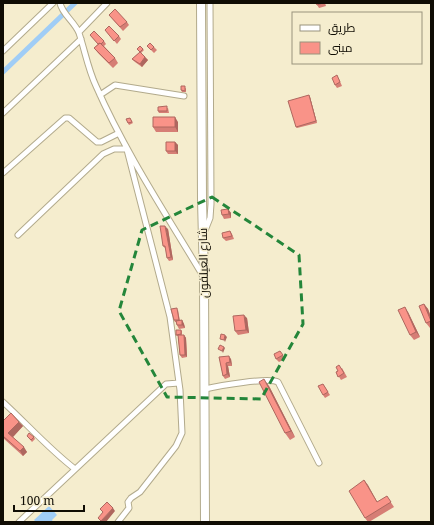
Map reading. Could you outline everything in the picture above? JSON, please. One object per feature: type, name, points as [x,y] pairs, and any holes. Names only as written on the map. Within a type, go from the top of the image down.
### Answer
[{"type":"highway","name":"شارع العيلفون","points":[[201,3],[205,522]]},
{"type":"street","points":[[3,51],[53,3]]},
{"type":"street","points":[[60,3],[62,9],[74,23],[79,32],[92,77],[126,147],[204,279]]},
{"type":"street","points":[[79,32],[107,3]]},
{"type":"street","points":[[203,236],[210,218],[211,204],[210,3]]},
{"type":"street","points":[[3,113],[81,39]]},
{"type":"street","points":[[100,95],[115,85],[184,96]]},
{"type":"street","points":[[3,172],[65,118],[69,118],[97,142],[101,142],[119,133]]},
{"type":"street","points":[[18,235],[103,154],[114,149],[126,147]]},
{"type":"street","points":[[118,522],[128,508],[128,502],[140,492],[181,438],[182,433],[179,383],[170,317],[126,147]]},
{"type":"street","points":[[205,388],[257,381],[274,380],[278,382],[319,463]]},
{"type":"street","points":[[19,522],[166,384],[179,383]]},
{"type":"street","points":[[3,402],[39,435],[54,452],[75,469]]},
{"type":"highlighted area","points":[[212,197],[299,255],[303,324],[261,399],[167,397],[119,311],[142,230]]},
{"type":"water","points":[[49,506],[57,515],[52,520],[53,522],[36,522],[34,520]]},
{"type":"building","points":[[115,9],[127,22],[120,27],[109,15]]},
{"type":"building","points":[[109,26],[119,36],[114,41],[105,30]]},
{"type":"building","points":[[94,31],[104,41],[101,44],[98,44],[90,35]]},
{"type":"building","points":[[100,43],[115,58],[109,63],[94,48]]},
{"type":"building","points":[[150,43],[154,47],[151,50],[147,46]]},
{"type":"building","points":[[140,46],[143,49],[140,52],[137,49]]},
{"type":"building","points":[[140,52],[145,57],[140,64],[132,59]]},
{"type":"building","points":[[337,75],[340,82],[335,85],[332,78]]},
{"type":"building","points":[[181,86],[185,86],[185,91],[181,90]]},
{"type":"building","points":[[309,95],[316,121],[296,127],[288,101]]},
{"type":"building","points":[[167,106],[167,111],[158,111],[158,107]]},
{"type":"building","points":[[153,117],[175,117],[175,127],[153,127]]},
{"type":"building","points":[[130,118],[132,122],[128,123],[126,119]]},
{"type":"building","points":[[166,142],[175,142],[175,151],[166,151]]},
{"type":"building","points":[[228,209],[229,214],[222,215],[221,210]]},
{"type":"building","points":[[160,226],[165,226],[171,257],[167,258],[165,246],[163,246]]},
{"type":"building","points":[[230,231],[232,236],[223,238],[222,233]]},
{"type":"building","points":[[424,304],[431,321],[426,323],[419,306]]},
{"type":"building","points":[[405,307],[416,332],[410,335],[398,310]]},
{"type":"building","points":[[177,308],[179,320],[174,320],[171,309]]},
{"type":"building","points":[[244,315],[246,330],[235,331],[233,316]]},
{"type":"building","points":[[182,320],[182,325],[177,325],[176,321]]},
{"type":"building","points":[[176,330],[181,330],[181,334],[176,335]]},
{"type":"building","points":[[221,334],[225,335],[224,340],[220,339]]},
{"type":"building","points":[[178,335],[184,335],[185,355],[180,355]]},
{"type":"building","points":[[220,345],[224,347],[222,351],[218,349]]},
{"type":"building","points":[[280,351],[283,355],[276,359],[274,354]]},
{"type":"building","points":[[229,356],[230,362],[226,363],[227,374],[223,376],[219,357]]},
{"type":"building","points":[[339,365],[344,373],[338,377],[336,367]]},
{"type":"building","points":[[264,379],[291,431],[285,433],[259,382]]},
{"type":"building","points":[[323,384],[328,392],[323,395],[318,386]]},
{"type":"building","points":[[11,413],[19,422],[8,433],[24,447],[20,451],[3,436],[3,421]]},
{"type":"building","points":[[29,433],[34,437],[31,440],[27,436]]},
{"type":"building","points":[[364,480],[377,502],[387,496],[391,502],[365,518],[349,491]]},
{"type":"building","points":[[107,502],[113,508],[101,521],[98,518],[103,512],[100,509]]},
{"type":"waterway","points":[[3,72],[75,3]]}]
